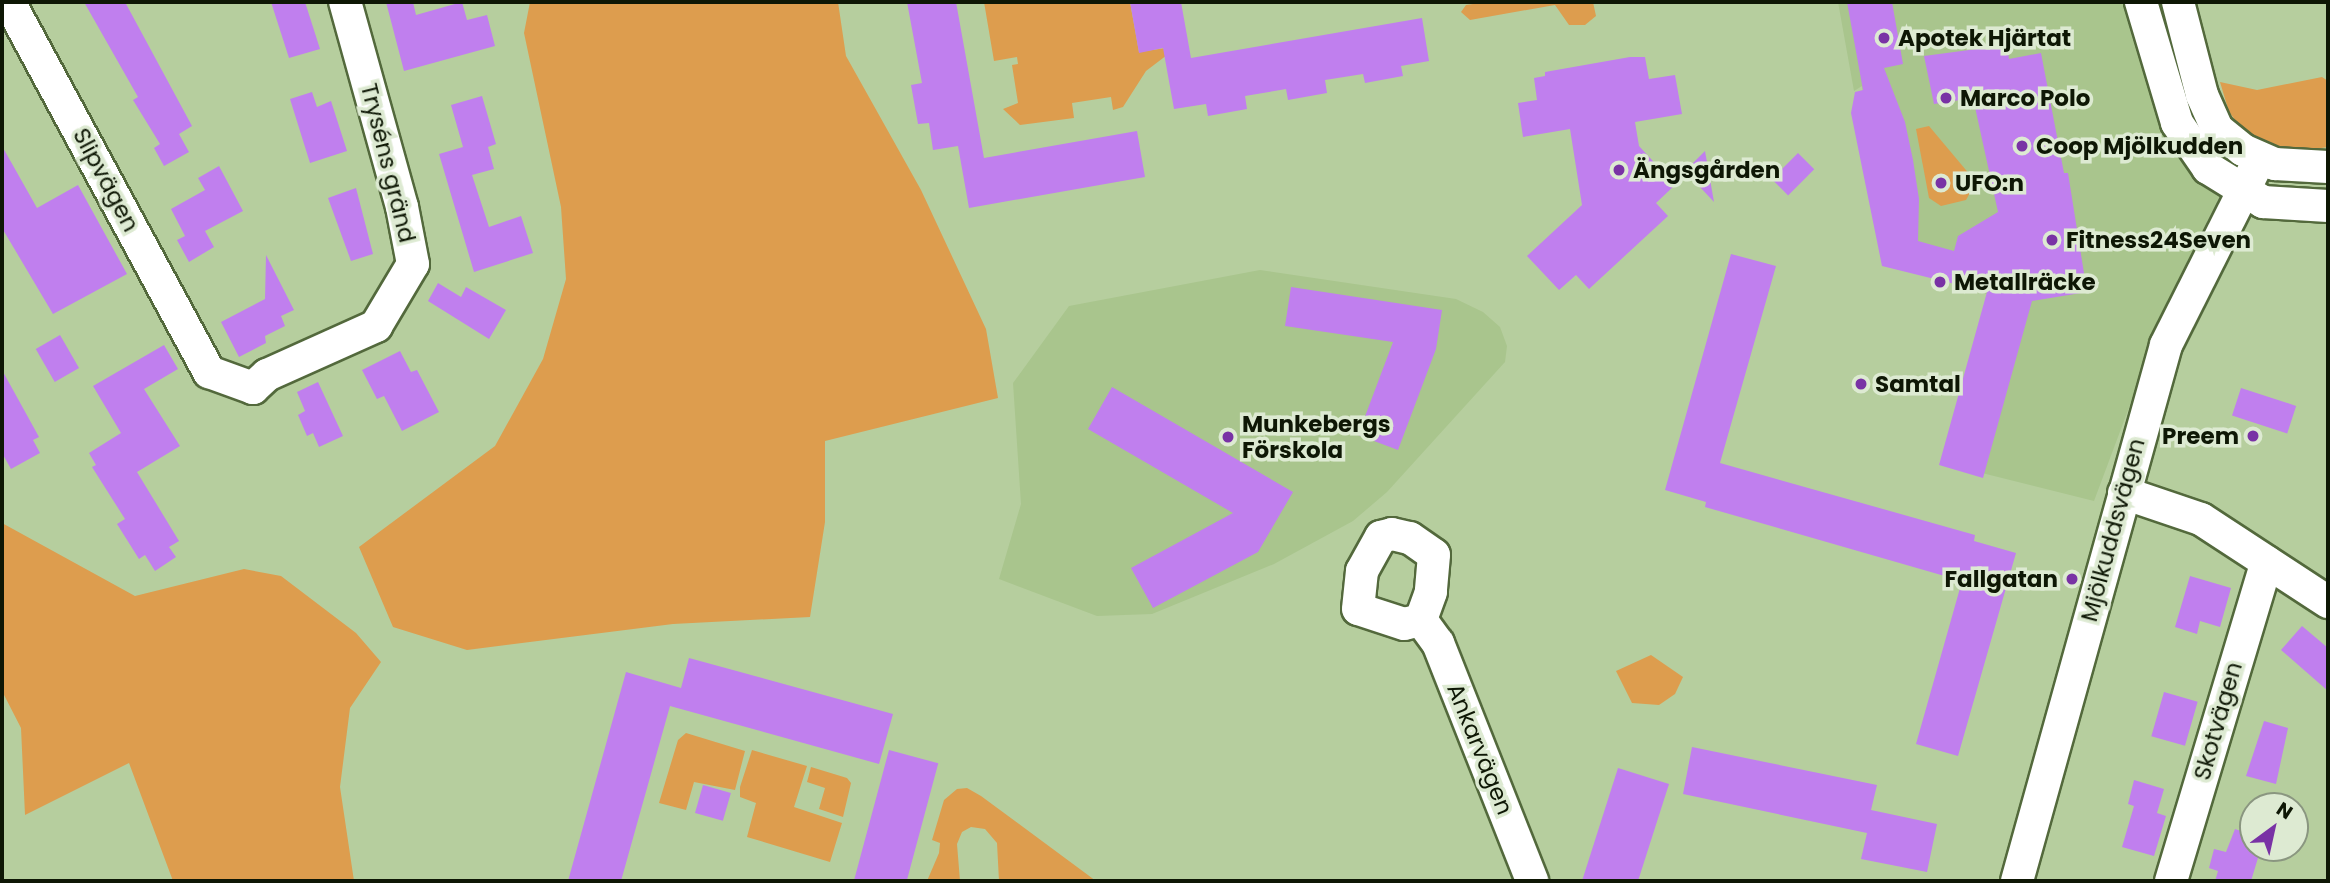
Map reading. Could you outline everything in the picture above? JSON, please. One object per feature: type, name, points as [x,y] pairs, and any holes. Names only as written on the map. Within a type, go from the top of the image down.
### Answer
[{"type":"street","name":"Slipvägen","points":[[9,2],[202,358]]},
{"type":"street","name":"Tryséns gränd","points":[[202,358],[209,372],[253,388],[267,375],[376,326],[413,264],[402,207],[345,2]]},
{"type":"street","points":[[2141,2],[2183,137],[2208,168],[2244,193],[2263,202],[2325,207]]},
{"type":"street","points":[[2178,2],[2213,120],[2228,139],[2275,164],[2328,167]]},
{"type":"street","name":"Mjölkuddsvägen","points":[[2017,881],[2172,328],[2260,158]]},
{"type":"street","points":[[2124,493],[2201,519],[2328,602]]},
{"type":"street","name":"Skotvägen","points":[[2171,881],[2267,562]]},
{"type":"street","name":"Ankarvägen","points":[[1421,621],[1438,643],[1532,881]]},
{"type":"shaded area","points":[[530,2],[838,2],[846,56],[921,190],[986,329],[998,398],[825,441],[825,522],[810,617],[673,624],[467,650],[393,627],[359,547],[495,446],[543,359],[566,279],[561,207],[524,33]]},
{"type":"shaded area","points":[[984,2],[1130,2],[1139,52],[1166,48],[1167,55],[1146,71],[1123,107],[1113,110],[1111,97],[1072,103],[1074,118],[1020,125],[1003,109],[1018,103],[1012,65],[1018,64],[1017,57],[994,61]]},
{"type":"shaded area","points":[[1487,2],[1593,2],[1596,16],[1585,25],[1569,25],[1555,5],[1470,20],[1461,12],[1466,5]]},
{"type":"shaded area","points":[[1838,2],[2126,2],[2221,193],[2173,290],[2094,501],[1946,464],[1990,295],[1889,259],[1862,86],[1854,91]]},
{"type":"shaded area","points":[[2322,77],[2328,81],[2328,147],[2307,150],[2273,145],[2245,133],[2229,112],[2220,82],[2257,90]]},
{"type":"shaded area","points":[[1929,126],[1976,182],[1966,200],[1941,206],[1929,198],[1916,129]]},
{"type":"shaded area","name":"Munkebergs Förskola","points":[[1260,270],[1456,299],[1483,312],[1500,327],[1507,346],[1505,362],[1387,492],[1353,521],[1274,564],[1152,614],[1097,616],[999,579],[1021,504],[1013,383],[1069,306]]},
{"type":"shaded area","points":[[2,523],[135,596],[244,569],[281,576],[356,633],[381,662],[350,708],[340,787],[354,881],[173,881],[129,763],[25,815],[21,728],[2,691]]},
{"type":"shaded area","points":[[1651,655],[1683,677],[1675,694],[1659,705],[1632,703],[1616,671]]},
{"type":"shaded area","points":[[686,733],[745,751],[735,790],[694,782],[686,810],[659,803],[678,740]]},
{"type":"shaded area","points":[[752,750],[807,766],[794,807],[842,823],[830,862],[747,837],[756,803],[740,797],[740,787]]},
{"type":"shaded area","points":[[811,767],[847,778],[851,783],[843,817],[819,809],[825,788],[807,782]]},
{"type":"shaded area","points":[[967,788],[1096,881],[999,881],[997,843],[985,829],[971,827],[962,832],[957,844],[960,881],[927,881],[939,853],[940,843],[932,840],[944,800],[957,789]]},
{"type":"building","points":[[84,2],[125,2],[192,126],[179,134],[189,152],[164,166],[154,148],[160,144],[133,100],[138,97]]},
{"type":"building","points":[[271,2],[305,2],[320,49],[289,58]]},
{"type":"building","points":[[386,2],[413,2],[416,15],[462,2],[467,20],[487,15],[495,46],[404,71]]},
{"type":"building","points":[[907,2],[956,2],[984,158],[1137,131],[1145,177],[969,208],[958,146],[933,150],[929,123],[918,124],[911,85],[922,83]]},
{"type":"building","points":[[1130,2],[1181,2],[1191,58],[1422,18],[1429,61],[1401,66],[1403,76],[1365,83],[1363,74],[1325,80],[1327,93],[1288,100],[1286,89],[1245,96],[1247,109],[1208,116],[1206,104],[1174,109],[1163,48],[1139,53]]},
{"type":"building","points":[[1847,2],[1892,2],[1903,64],[1884,68],[1905,122],[1913,160],[1919,199],[1918,241],[1954,251],[1958,236],[1998,212],[1973,98],[1934,104],[1924,56],[2007,45],[2009,59],[2041,53],[2064,173],[2068,173],[2087,292],[2032,301],[1983,478],[1939,465],[1987,292],[1882,266],[1851,113],[1855,92],[1863,90]]},
{"type":"building","name":"Ängsgården","points":[[1630,57],[1645,57],[1649,79],[1675,75],[1682,114],[1635,122],[1639,146],[1675,185],[1656,203],[1668,216],[1589,289],[1576,275],[1559,290],[1527,256],[1582,205],[1570,129],[1523,137],[1518,103],[1537,100],[1534,78],[1545,76],[1545,72]]},
{"type":"building","points":[[312,92],[317,107],[331,101],[347,151],[310,163],[290,99]]},
{"type":"building","points":[[482,96],[496,144],[488,147],[494,169],[472,175],[489,227],[521,216],[533,253],[474,272],[439,154],[463,147],[451,105]]},
{"type":"building","points":[[2,146],[37,208],[78,185],[127,274],[53,314],[2,228]]},
{"type":"building","points":[[1705,151],[1714,202],[1685,171]]},
{"type":"building","points":[[1798,153],[1814,169],[1788,195],[1772,179]]},
{"type":"building","points":[[219,166],[243,211],[205,231],[214,247],[189,262],[177,240],[185,236],[171,209],[205,190],[198,178]]},
{"type":"building","points":[[356,188],[373,254],[351,261],[328,198]]},
{"type":"building","points":[[1731,254],[1776,266],[1720,463],[1975,535],[1974,541],[2016,553],[1958,756],[1916,744],[1962,581],[1705,507],[1706,502],[1665,490]]},
{"type":"building","points":[[266,255],[294,310],[281,316],[285,326],[265,336],[266,343],[239,357],[221,322],[265,299]]},
{"type":"building","points":[[438,283],[461,297],[466,287],[506,310],[489,339],[428,301]]},
{"type":"building","points":[[1291,287],[1442,310],[1436,349],[1398,450],[1358,435],[1393,342],[1285,326]]},
{"type":"building","points":[[60,335],[79,368],[55,382],[36,349]]},
{"type":"building","points":[[164,345],[178,369],[144,389],[180,446],[137,472],[179,541],[169,547],[176,557],[155,571],[145,555],[139,559],[117,524],[125,519],[92,467],[96,465],[89,453],[121,433],[93,386]]},
{"type":"building","points":[[400,351],[411,372],[417,370],[439,412],[402,431],[384,396],[377,399],[362,370]]},
{"type":"building","points":[[2,370],[39,437],[33,440],[40,453],[11,469],[2,453]]},
{"type":"building","points":[[318,382],[343,436],[319,447],[313,433],[307,436],[298,415],[305,411],[297,392]]},
{"type":"building","points":[[1112,387],[1293,492],[1258,552],[1153,608],[1131,568],[1233,513],[1088,429]]},
{"type":"building","points":[[2241,388],[2296,406],[2287,434],[2232,416]]},
{"type":"building","points":[[2190,576],[2231,588],[2220,627],[2200,621],[2197,634],[2175,627]]},
{"type":"building","points":[[2302,626],[2328,648],[2328,691],[2281,650]]},
{"type":"building","points":[[689,658],[893,714],[879,764],[670,706],[621,881],[568,881],[626,672],[681,688]]},
{"type":"building","points":[[2164,692],[2198,702],[2185,746],[2151,736]]},
{"type":"building","points":[[2264,721],[2288,728],[2276,784],[2246,776]]},
{"type":"building","points":[[1692,747],[1877,785],[1871,810],[1937,824],[1927,872],[1861,859],[1867,833],[1683,794]]},
{"type":"building","points":[[889,750],[938,763],[907,881],[854,881]]},
{"type":"building","points":[[1618,768],[1669,784],[1638,881],[1582,881]]},
{"type":"building","points":[[2134,780],[2164,789],[2157,813],[2166,816],[2154,856],[2122,847],[2134,806],[2128,804]]},
{"type":"building","points":[[703,785],[731,793],[723,821],[695,813]]},
{"type":"building","points":[[2235,829],[2239,830],[2239,862],[2257,862],[2251,881],[2215,881],[2218,871],[2209,868],[2214,849],[2226,852]]},
{"type":"place","name":"Apotek Hjärtat","points":[[1884,38]]},
{"type":"place","name":"Marco Polo","points":[[1946,98]]},
{"type":"place","name":"Coop Mjölkudden","points":[[2022,146]]},
{"type":"place","name":"Ängsgården","points":[[1619,170]]},
{"type":"place","name":"UFO:n","points":[[1941,183]]},
{"type":"place","name":"Fitness24Seven","points":[[2052,240]]},
{"type":"place","name":"Metallräcke","points":[[1940,282]]},
{"type":"place","name":"Samtal","points":[[1861,384]]},
{"type":"place","name":"Preem","points":[[2253,436]]},
{"type":"place","name":"Munkebergs Förskola","points":[[1228,437]]},
{"type":"place","name":"Fallgatan","points":[[2072,579]]}]
